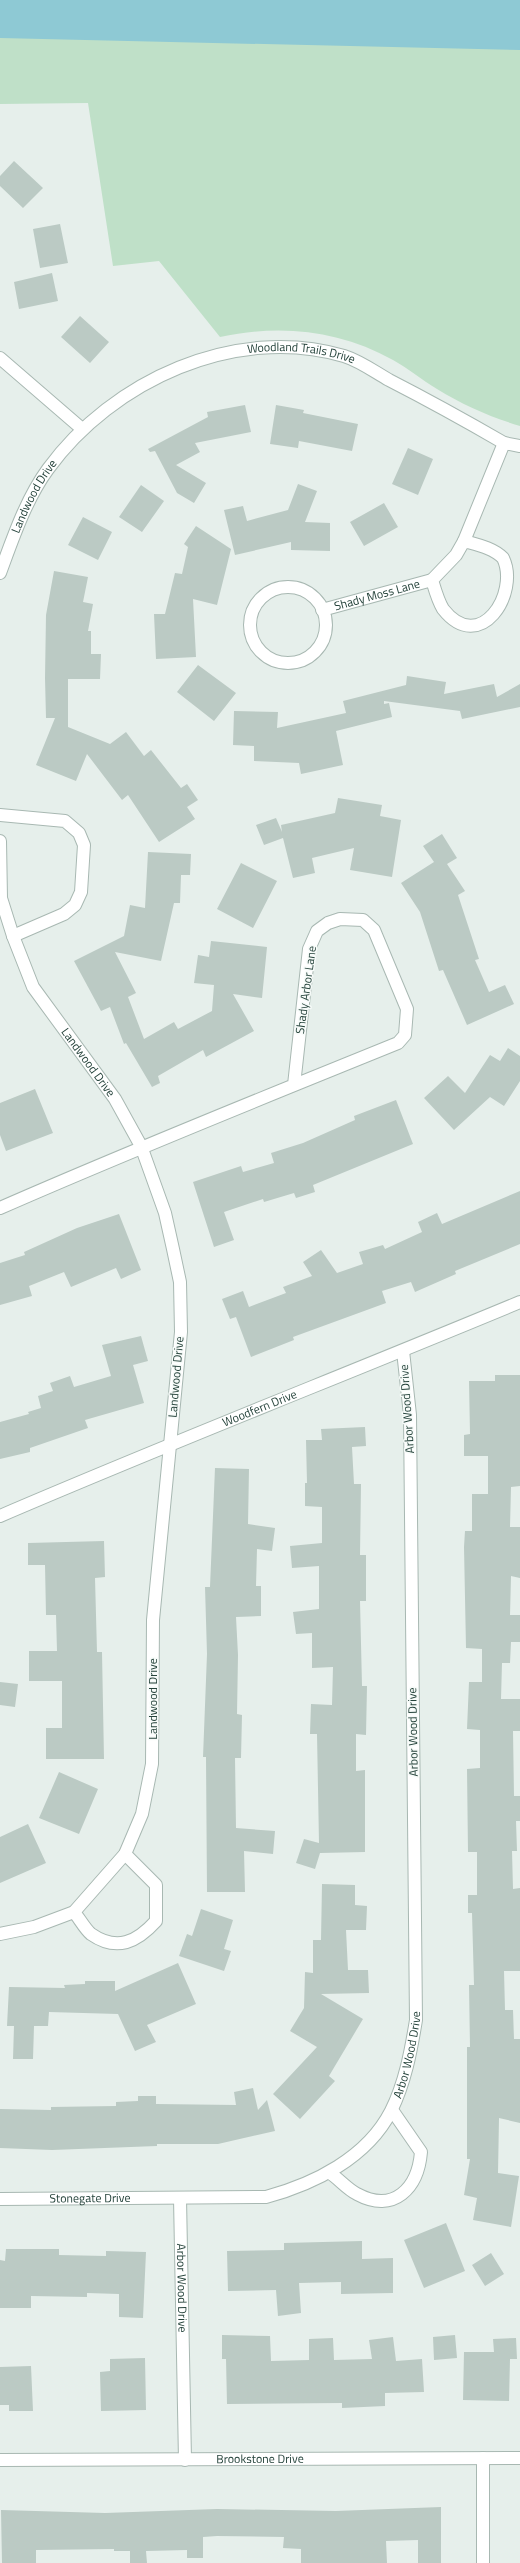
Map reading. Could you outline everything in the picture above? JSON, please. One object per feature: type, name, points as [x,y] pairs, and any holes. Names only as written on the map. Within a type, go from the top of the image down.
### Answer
[{"type":"street","name":"Woodland Trails Drive","points":[[81,428],[153,377],[180,366],[226,353],[273,348],[311,349],[346,356],[504,442],[520,446]]},
{"type":"street","points":[[0,358],[81,428]]},
{"type":"street","name":"Landwood Drive","points":[[0,573],[20,520],[47,470],[81,428]]},
{"type":"street","name":"Shady Moss Lane","points":[[322,610],[432,580],[456,555],[464,541],[504,442]]},
{"type":"street","name":"Shady Moss Lane","points":[[432,580],[443,608],[452,617],[463,624],[476,626],[489,624],[501,617],[510,607],[515,595],[516,582],[512,570],[505,559],[494,551],[464,541]]},
{"type":"street","name":"Shady Moss Lane","points":[[280,588],[293,588],[305,592],[316,599],[322,610],[326,621],[322,639],[312,654],[302,660],[290,662],[278,661],[266,656],[258,648],[252,637],[250,624],[252,612],[259,601],[268,593],[280,588]]},
{"type":"street","points":[[0,815],[65,821],[79,833],[84,845],[81,892],[74,905],[64,914],[13,936]]},
{"type":"street","name":"Landwood Drive","points":[[0,841],[1,898],[13,936],[33,987],[115,1099],[140,1146],[165,1213],[180,1282],[181,1332],[153,1620],[152,1764],[142,1814],[124,1854],[74,1912],[34,1927],[0,1934]]},
{"type":"street","name":"Shady Arbor Lane","points":[[0,1208],[140,1146],[294,1085],[398,1043],[405,1035],[407,1009],[374,930],[363,920],[340,919],[328,923],[316,931],[309,949],[294,1085]]},
{"type":"street","name":"Woodfern Drive","points":[[0,1516],[170,1443],[403,1351],[520,1302]]},
{"type":"street","name":"Arbor Wood Drive","points":[[185,2460],[180,2198],[266,2197],[296,2189],[330,2173],[364,2146],[383,2125],[392,2110],[408,2065],[416,2020],[410,1415],[403,1351]]},
{"type":"street","points":[[74,1912],[90,1933],[109,1943],[125,1943],[142,1937],[156,1921],[156,1885],[124,1854]]},
{"type":"street","name":"Arbor Wood Drive","points":[[330,2173],[357,2194],[378,2200],[397,2198],[410,2187],[420,2170],[421,2152],[392,2110]]},
{"type":"street","name":"Stonegate Drive","points":[[0,2198],[180,2198]]},
{"type":"street","points":[[482,2458],[482,2563]]},
{"type":"street","name":"Brookstone Drive","points":[[0,2460],[520,2458]]},
{"type":"green space","points":[[0,0],[520,0],[520,426],[487,415],[457,400],[437,389],[393,360],[352,342],[309,332],[287,331],[242,333],[220,337],[159,261],[113,266],[88,103],[0,104]]},
{"type":"water","points":[[0,0],[520,0],[520,50],[0,38]]},
{"type":"building","points":[[14,161],[43,188],[23,208],[0,186],[0,176]]},
{"type":"building","points":[[60,224],[68,263],[40,268],[33,229]]},
{"type":"building","points":[[52,273],[58,301],[19,309],[14,282]]},
{"type":"building","points":[[80,316],[109,342],[90,363],[61,337]]},
{"type":"building","points":[[245,405],[251,432],[195,443],[200,452],[176,465],[206,483],[194,503],[177,493],[155,451],[150,452],[148,449],[208,417],[207,412]]},
{"type":"building","points":[[276,405],[304,410],[303,413],[358,424],[352,451],[299,441],[298,448],[270,444]]},
{"type":"building","points":[[408,448],[433,459],[418,495],[392,484]]},
{"type":"building","points":[[298,484],[317,491],[305,522],[330,523],[330,551],[291,550],[291,542],[235,555],[224,510],[243,506],[247,521],[288,510]]},
{"type":"building","points":[[141,485],[164,501],[142,532],[119,517]]},
{"type":"building","points":[[384,503],[398,527],[364,546],[350,522]]},
{"type":"building","points":[[83,517],[112,532],[98,560],[68,545]]},
{"type":"building","points":[[196,526],[231,549],[217,605],[193,599],[196,657],[156,659],[154,614],[165,614],[175,573],[182,574],[188,547],[184,544]]},
{"type":"building","points":[[54,571],[88,577],[83,602],[93,604],[88,631],[91,631],[91,654],[101,654],[100,679],[68,679],[68,727],[110,744],[126,732],[144,756],[151,750],[181,788],[187,784],[198,800],[187,807],[195,819],[159,842],[128,795],[122,800],[87,754],[76,781],[36,765],[55,718],[46,718],[45,678],[46,615]]},
{"type":"building","points":[[198,665],[236,693],[214,721],[177,692]]},
{"type":"building","points":[[407,676],[446,682],[444,694],[494,684],[497,697],[520,684],[520,707],[462,719],[460,711],[384,701],[384,704],[389,703],[392,717],[336,731],[343,765],[301,774],[299,763],[254,761],[254,746],[233,745],[234,711],[278,712],[277,728],[346,713],[343,701],[406,685]]},
{"type":"building","points":[[338,798],[382,805],[380,816],[401,820],[392,877],[350,870],[354,848],[312,858],[315,873],[293,878],[283,838],[264,845],[256,825],[276,818],[282,832],[281,825],[335,813]]},
{"type":"building","points":[[442,834],[457,858],[447,864],[465,891],[458,895],[479,959],[475,960],[489,992],[505,985],[514,1004],[467,1025],[443,970],[439,971],[420,912],[401,883],[434,862],[423,846]]},
{"type":"building","points":[[148,852],[191,854],[190,875],[181,875],[180,903],[174,903],[161,961],[115,952],[136,993],[128,997],[144,1039],[174,1022],[178,1029],[212,1011],[214,985],[194,983],[198,955],[209,957],[211,941],[267,947],[262,998],[233,994],[254,1031],[206,1057],[203,1050],[158,1076],[160,1083],[152,1087],[126,1043],[124,1044],[110,1007],[101,1011],[74,961],[124,936],[130,905],[145,908]]},
{"type":"building","points":[[241,863],[277,881],[253,928],[217,909]]},
{"type":"building","points":[[508,1048],[520,1056],[520,1081],[504,1106],[490,1097],[454,1130],[424,1098],[448,1076],[465,1093],[490,1055],[500,1061]]},
{"type":"building","points":[[35,1089],[53,1133],[6,1151],[0,1135],[0,1103]]},
{"type":"building","points":[[396,1100],[413,1144],[313,1185],[315,1192],[296,1198],[294,1193],[264,1202],[263,1199],[224,1212],[234,1240],[214,1247],[193,1182],[241,1166],[243,1172],[274,1163],[271,1153],[303,1143],[355,1120],[354,1116]]},
{"type":"building","points":[[520,1191],[520,1244],[455,1271],[456,1274],[415,1292],[411,1282],[382,1291],[386,1303],[293,1337],[294,1340],[251,1357],[236,1317],[230,1319],[222,1299],[243,1291],[249,1307],[286,1293],[283,1287],[312,1276],[303,1262],[321,1250],[337,1273],[363,1264],[359,1252],[383,1245],[385,1249],[422,1232],[418,1222],[437,1213],[442,1224]]},
{"type":"building","points":[[119,1214],[141,1270],[121,1279],[116,1268],[71,1287],[64,1272],[29,1286],[32,1296],[0,1305],[0,1263],[25,1255],[24,1252],[77,1228]]},
{"type":"building","points":[[141,1336],[148,1361],[133,1365],[144,1403],[85,1420],[88,1428],[30,1448],[30,1452],[0,1459],[0,1422],[29,1414],[28,1412],[41,1408],[38,1396],[53,1391],[50,1383],[70,1376],[74,1387],[111,1376],[102,1345]]},
{"type":"building","points":[[495,1375],[520,1375],[520,1486],[511,1487],[510,1527],[520,1527],[520,1578],[511,1576],[510,1615],[520,1615],[520,1642],[511,1642],[510,1663],[502,1663],[501,1699],[520,1699],[520,1731],[513,1731],[514,1796],[520,1796],[520,1821],[516,1821],[517,1851],[512,1851],[513,1889],[520,1888],[520,1971],[504,1971],[505,2010],[513,2010],[514,2039],[520,2039],[520,2123],[499,2118],[498,2173],[519,2176],[511,2227],[473,2220],[477,2198],[464,2195],[470,2159],[467,2159],[467,2047],[470,2047],[469,1985],[474,1985],[472,1913],[468,1913],[468,1895],[477,1895],[477,1852],[468,1852],[467,1769],[480,1768],[480,1730],[467,1729],[469,1682],[482,1682],[482,1649],[466,1648],[464,1547],[465,1531],[472,1531],[472,1494],[488,1494],[488,1456],[464,1456],[464,1435],[470,1434],[469,1381],[495,1381]]},
{"type":"building","points":[[365,1427],[366,1446],[352,1447],[354,1484],[361,1484],[360,1555],[366,1555],[366,1601],[360,1601],[362,1686],[367,1686],[366,1735],[356,1734],[356,1771],[365,1770],[365,1852],[320,1853],[315,1869],[296,1863],[304,1839],[319,1843],[317,1734],[310,1734],[311,1704],[332,1705],[333,1667],[312,1668],[312,1633],[296,1634],[293,1612],[319,1609],[319,1566],[292,1568],[290,1546],[322,1543],[322,1507],[305,1506],[305,1483],[307,1483],[306,1440],[322,1440],[321,1429]]},
{"type":"building","points":[[215,1468],[249,1469],[248,1524],[275,1528],[272,1551],[257,1549],[256,1586],[261,1586],[261,1616],[236,1617],[238,1655],[237,1714],[242,1715],[241,1758],[235,1758],[236,1828],[275,1831],[273,1854],[244,1851],[245,1892],[207,1892],[206,1757],[203,1757],[207,1654],[205,1587],[210,1587]]},
{"type":"building","points":[[104,1541],[105,1577],[95,1578],[97,1652],[102,1652],[104,1759],[46,1759],[46,1728],[62,1728],[62,1681],[29,1681],[29,1651],[57,1651],[56,1615],[46,1615],[45,1565],[28,1565],[28,1543]]},
{"type":"building","points":[[0,1682],[18,1684],[15,1707],[0,1705]]},
{"type":"building","points":[[59,1772],[98,1789],[79,1834],[39,1818]]},
{"type":"building","points":[[28,1824],[46,1863],[0,1883],[0,1837]]},
{"type":"building","points":[[322,1884],[355,1885],[355,1905],[367,1906],[366,1930],[346,1930],[348,1970],[368,1970],[369,1993],[321,1994],[363,2019],[329,2076],[335,2081],[300,2119],[273,2094],[317,2047],[290,2031],[304,2008],[305,1972],[313,1973],[313,1940],[321,1940]]},
{"type":"building","points":[[201,1909],[233,1920],[224,1949],[231,1951],[224,1971],[179,1956],[187,1934],[192,1936]]},
{"type":"building","points":[[178,1963],[196,2004],[147,2025],[156,2042],[135,2051],[118,2014],[49,2012],[48,2026],[34,2026],[33,2059],[13,2059],[14,2026],[7,2026],[9,1987],[65,1988],[64,1985],[85,1984],[85,1981],[115,1981],[115,1991]]},
{"type":"building","points":[[253,2088],[258,2110],[267,2100],[275,2131],[218,2144],[157,2144],[157,2146],[52,2150],[0,2148],[0,2109],[51,2110],[51,2107],[116,2106],[116,2102],[138,2101],[138,2096],[156,2096],[156,2104],[236,2105],[234,2092]]},
{"type":"building","points":[[446,2223],[465,2271],[424,2288],[404,2240]]},
{"type":"building","points":[[362,2241],[362,2259],[393,2258],[393,2293],[341,2294],[341,2282],[299,2283],[301,2313],[278,2316],[276,2290],[228,2291],[227,2251],[284,2250],[284,2243]]},
{"type":"building","points":[[6,2249],[59,2249],[59,2255],[106,2256],[106,2251],[146,2252],[143,2318],[119,2317],[119,2294],[87,2293],[87,2297],[31,2296],[31,2308],[0,2308],[0,2260],[5,2261]]},
{"type":"building","points":[[491,2253],[504,2274],[485,2286],[472,2265]]},
{"type":"building","points":[[222,2335],[270,2336],[271,2361],[309,2360],[309,2339],[333,2338],[334,2360],[372,2359],[369,2340],[393,2337],[396,2361],[422,2359],[424,2392],[385,2393],[385,2406],[342,2408],[342,2403],[227,2404],[226,2359],[222,2359]]},
{"type":"building","points":[[455,2335],[457,2358],[434,2360],[433,2337]]},
{"type":"building","points":[[516,2338],[517,2359],[510,2359],[509,2401],[463,2400],[464,2352],[494,2352],[493,2339]]},
{"type":"building","points":[[145,2358],[146,2410],[101,2411],[100,2372],[110,2371],[110,2359]]},
{"type":"building","points":[[31,2366],[33,2411],[9,2411],[9,2405],[0,2405],[0,2367]]},
{"type":"building","points":[[441,2507],[441,2563],[418,2563],[418,2540],[386,2541],[387,2563],[301,2563],[301,2549],[283,2548],[284,2537],[217,2536],[203,2537],[203,2558],[187,2558],[187,2550],[146,2551],[147,2563],[130,2563],[130,2551],[114,2551],[114,2549],[36,2550],[36,2563],[2,2563],[1,2510],[105,2513],[217,2509],[336,2511]]}]
